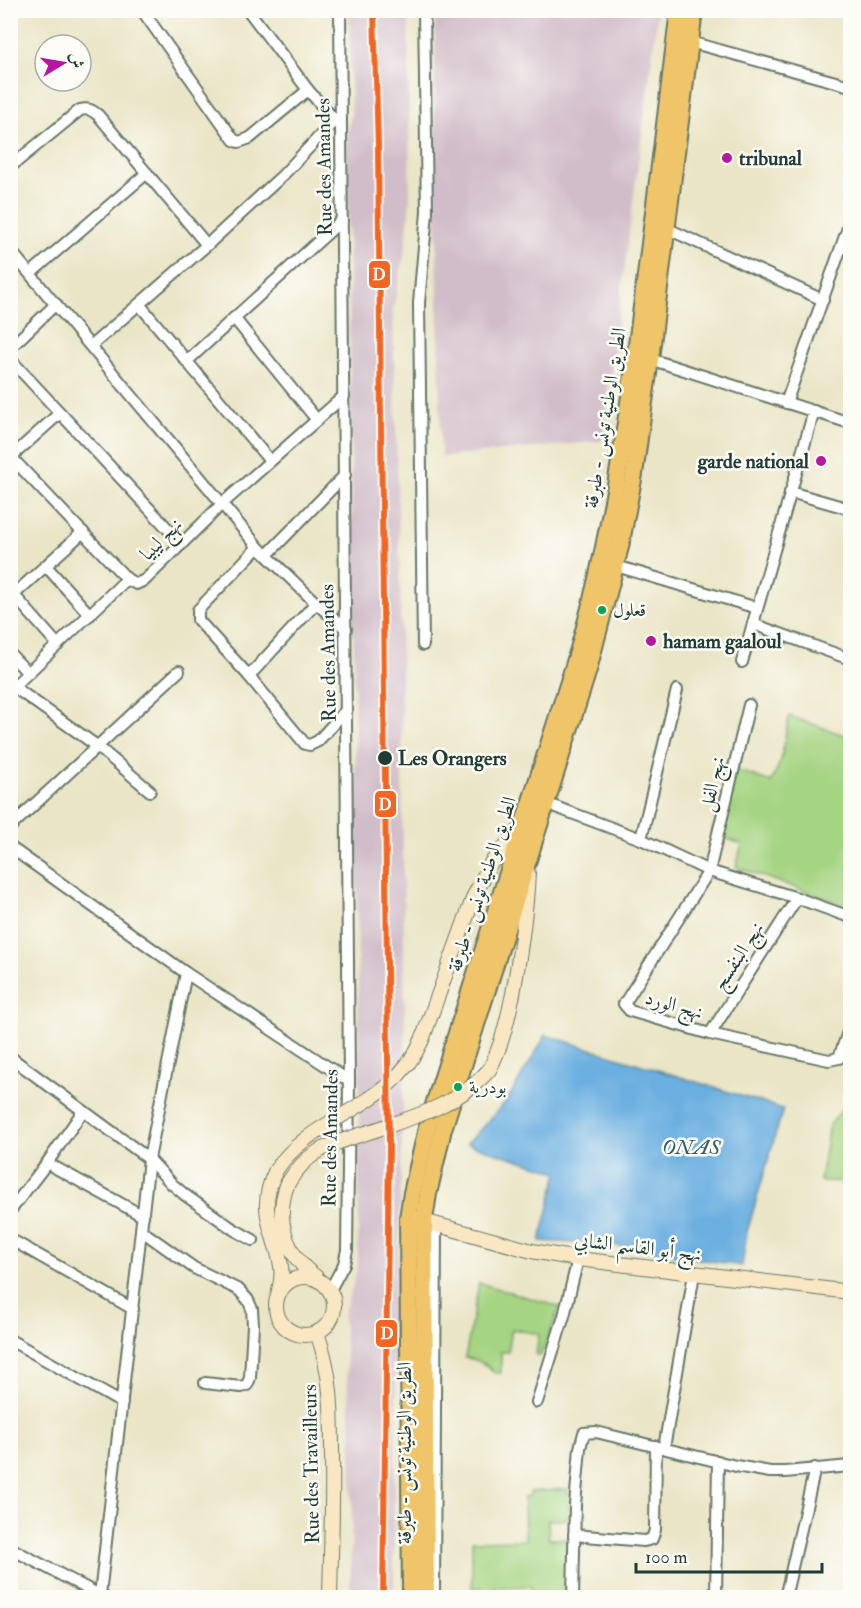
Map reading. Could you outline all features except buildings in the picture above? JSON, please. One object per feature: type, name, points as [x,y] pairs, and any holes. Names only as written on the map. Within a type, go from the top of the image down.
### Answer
[{"type":"main road","name":"الطريق الوطنية تونس - طبرقة","points":[[426,1598],[423,1221],[412,1192],[428,1124],[591,611],[614,503],[636,358],[679,10]]},
{"type":"main road","name":"الطريق الوطنية تونس - طبرقة","points":[[411,1598],[423,1221],[443,1129],[588,670],[616,566],[634,474],[694,10]]},
{"type":"street","points":[[142,10],[234,140],[239,142],[250,138],[309,90]]},
{"type":"street","points":[[91,346],[207,246],[338,124],[248,10]]},
{"type":"street","name":"Rue des Amandes","points":[[325,1285],[344,1264],[347,1250],[349,1081],[345,475],[342,220],[338,124],[340,10]]},
{"type":"street","points":[[423,645],[419,303],[427,212],[424,10]]},
{"type":"street","points":[[690,42],[850,86]]},
{"type":"street","points":[[10,166],[80,110],[87,108],[98,115],[207,246]]},
{"type":"street","points":[[31,273],[147,173]]},
{"type":"street","points":[[187,361],[342,220]]},
{"type":"street","points":[[786,402],[850,222]]},
{"type":"street","points":[[666,228],[822,300]]},
{"type":"street","points":[[10,250],[258,547],[346,629]]},
{"type":"street","points":[[10,348],[56,304]]},
{"type":"street","points":[[140,304],[270,461]]},
{"type":"street","points":[[234,318],[316,420]]},
{"type":"street","points":[[10,358],[182,544]]},
{"type":"street","points":[[650,359],[850,423]]},
{"type":"street","name":"نهج ليبيا","points":[[11,457],[127,579],[133,584],[141,583],[222,504],[344,396]]},
{"type":"street","points":[[742,662],[814,411]]},
{"type":"street","points":[[11,457],[60,413]]},
{"type":"street","points":[[267,555],[345,475]]},
{"type":"street","points":[[790,492],[850,509]]},
{"type":"street","points":[[58,645],[12,596],[83,532]]},
{"type":"street","points":[[258,547],[198,610],[197,614],[202,627],[249,676],[305,744],[309,745],[318,741],[347,709]]},
{"type":"street","points":[[46,566],[90,615]]},
{"type":"street","points":[[616,566],[757,608]]},
{"type":"street","points":[[127,579],[12,689],[97,746],[150,791]]},
{"type":"street","points":[[249,676],[316,603]]},
{"type":"street","points":[[753,624],[850,659]]},
{"type":"street","points":[[10,654],[28,673]]},
{"type":"street","points":[[10,827],[179,671]]},
{"type":"street","points":[[641,838],[677,690]]},
{"type":"street","name":"نهج الفل","points":[[709,871],[749,705]]},
{"type":"street","points":[[545,803],[641,838],[709,871],[850,917]]},
{"type":"street","points":[[523,825],[491,863],[474,896],[422,1040],[411,1060],[392,1082],[366,1103],[289,1152],[276,1170],[268,1187],[266,1207],[281,1280],[275,1308],[276,1315],[284,1327],[296,1334],[317,1333],[332,1318],[334,1304],[325,1285],[300,1264],[287,1240],[281,1210],[288,1183],[300,1165],[321,1148],[444,1104],[472,1088],[489,1070],[503,1040],[520,959],[532,845]]},
{"type":"street","points":[[10,847],[186,973],[349,1081]]},
{"type":"street","name":"نهج الورد","points":[[709,871],[624,1004],[630,1011],[710,1034],[833,1060],[839,1058],[850,1026]]},
{"type":"street","name":"نهج البنفسج","points":[[710,1034],[797,898]]},
{"type":"street","points":[[10,1548],[102,1596],[149,1158],[186,973]]},
{"type":"street","points":[[10,1057],[149,1158],[185,1195],[233,1230],[253,1240]]},
{"type":"street","points":[[10,1211],[83,1111]]},
{"type":"street","points":[[47,1163],[143,1216]]},
{"type":"street","points":[[423,1221],[434,1598]]},
{"type":"street","name":"نهج أبو القاسم الشابي","points":[[423,1221],[532,1251],[578,1259],[850,1292]]},
{"type":"street","points":[[142,1231],[194,1268],[239,1290],[252,1309],[253,1325],[248,1385],[241,1387],[205,1383]]},
{"type":"street","points":[[10,1239],[133,1309]]},
{"type":"street","points":[[537,1402],[564,1316],[578,1259]]},
{"type":"street","points":[[574,1535],[644,1541],[652,1539],[655,1530],[660,1447],[694,1274]]},
{"type":"street","points":[[278,1294],[281,1287],[292,1279],[306,1276],[325,1285]]},
{"type":"street","name":"Rue des Travailleurs","points":[[317,1333],[327,1360],[330,1389],[333,1490],[330,1598]]},
{"type":"street","points":[[10,1340],[122,1403]]},
{"type":"street","points":[[573,1598],[579,1458],[584,1434],[596,1432],[736,1466],[778,1472],[850,1466]]},
{"type":"street","points":[[716,1598],[718,1461]]},
{"type":"street","points":[[785,1598],[816,1468]]},
{"type":"shaded area","points":[[349,11],[408,11],[410,201],[406,245],[393,310],[400,574],[405,1037],[399,1246],[394,1597],[350,1597],[351,1431],[343,1315],[358,1264],[359,1056],[347,137],[351,114]]},
{"type":"shaded area","points":[[435,11],[658,11],[602,441],[441,457]]},
{"type":"green space","points":[[789,716],[850,737],[850,907],[736,867],[742,844],[711,834],[736,770],[771,782],[781,760]]},
{"type":"green space","points":[[850,1095],[850,1182],[820,1181],[829,1126],[849,1101]]},
{"type":"green space","points":[[479,1283],[560,1307],[541,1355],[536,1355],[539,1334],[512,1329],[508,1352],[501,1352],[501,1373],[495,1373],[478,1361],[465,1358]]},
{"type":"green space","points":[[568,1489],[568,1519],[548,1520],[549,1539],[568,1539],[567,1597],[531,1597],[531,1586],[472,1588],[472,1541],[525,1540],[524,1497],[530,1496],[530,1492]]},
{"type":"water","name":"ONAS","points":[[546,1035],[783,1109],[747,1232],[742,1266],[613,1245],[540,1241],[558,1172],[467,1144],[508,1099]]},
{"type":"transit line","name":"D","points":[[374,10],[378,147],[389,1148],[383,1598]]},
{"type":"place","name":"tribunal","points":[[727,158]]},
{"type":"place","name":"garde national","points":[[821,461]]},
{"type":"place","name":"قعلول","points":[[602,610]]},
{"type":"place","name":"hamam gaaloul","points":[[651,641]]},
{"type":"place","name":"Les Orangers","points":[[385,758]]},
{"type":"place","name":"بودرية","points":[[458,1087]]}]
